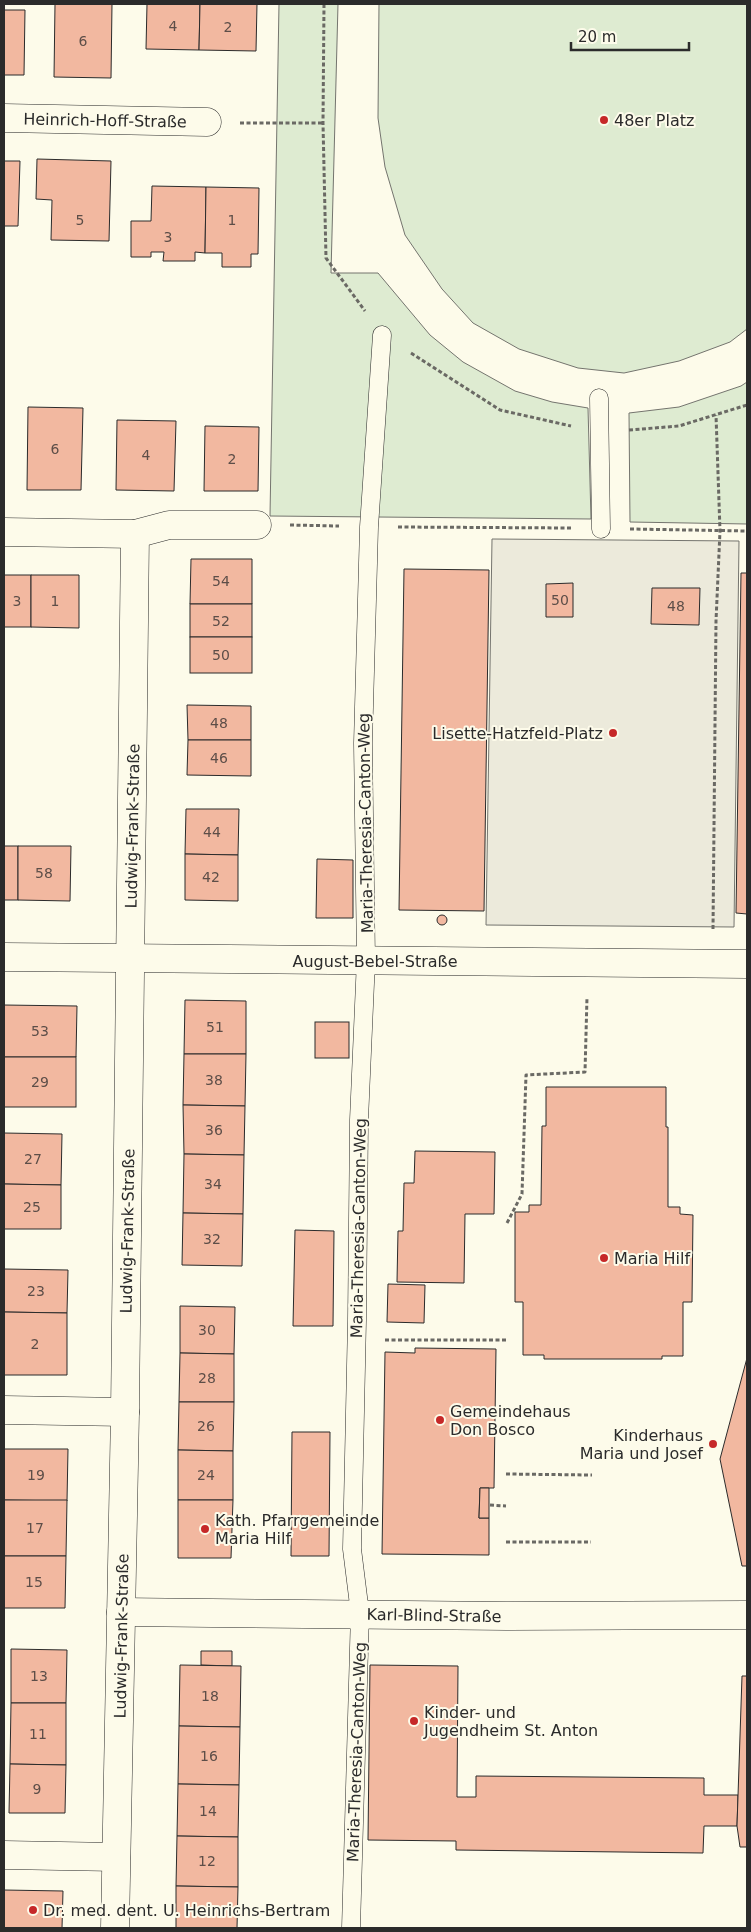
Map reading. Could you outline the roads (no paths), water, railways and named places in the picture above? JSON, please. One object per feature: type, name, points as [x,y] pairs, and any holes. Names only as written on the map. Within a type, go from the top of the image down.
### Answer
[{"type":"street","name":"Heinrich-Hoff-Straße","points":[[4,118],[207,122]]},
{"type":"street","points":[[4,532],[135,534],[169,525],[257,524]]},
{"type":"street","name":"Ludwig-Frank-Straße","points":[[115,1928],[125,1412],[135,534]]},
{"type":"street","name":"August-Bebel-Straße","points":[[4,957],[747,964]]},
{"type":"street","points":[[4,1410],[125,1412]]},
{"type":"street","name":"Karl-Blind-Straße","points":[[121,1612],[506,1616],[747,1615]]},
{"type":"street","points":[[4,1855],[116,1857]]},
{"type":"lane","name":"Maria-Theresia-Canton-Weg","points":[[351,1928],[360,1614],[352,1549],[359,1120],[366,960],[363,743],[369,526],[382,335]]},
{"type":"lane","points":[[599,398],[602,529]]},
{"type":"place","name":"48er Platz","points":[[604,120]]},
{"type":"place","name":"Lisette-Hatzfeld-Platz","points":[[613,733]]},
{"type":"place","name":"Maria Hilf","points":[[604,1258]]},
{"type":"place","name":"Gemeindehaus Don Bosco","points":[[440,1420]]},
{"type":"place","name":"Kinderhaus Maria und Josef","points":[[713,1444]]},
{"type":"place","name":"Kath. Pfarrgemeinde Maria Hilf","points":[[205,1529]]},
{"type":"place","name":"Kinder- und Jugendheim St. Anton","points":[[414,1721]]},
{"type":"place","name":"Dr. med. dent. U. Heinrichs-Bertram","points":[[33,1910]]}]
